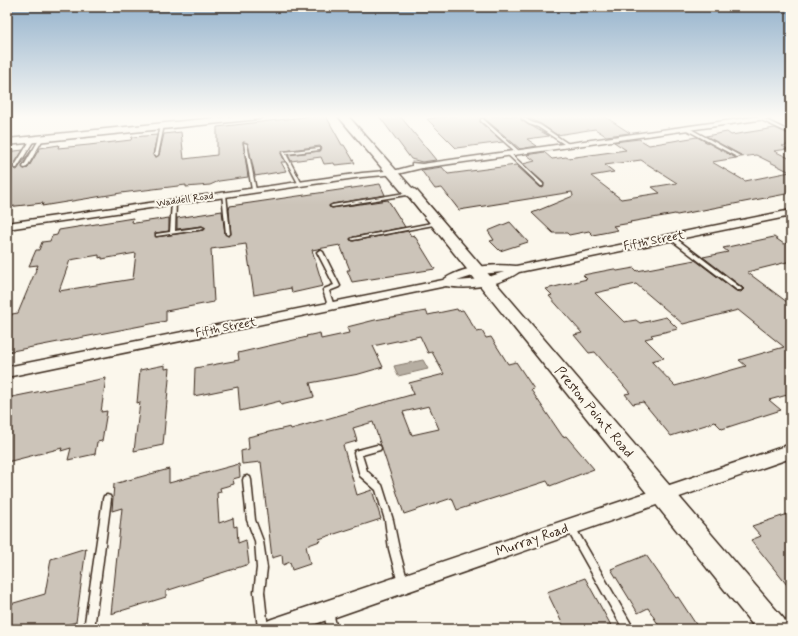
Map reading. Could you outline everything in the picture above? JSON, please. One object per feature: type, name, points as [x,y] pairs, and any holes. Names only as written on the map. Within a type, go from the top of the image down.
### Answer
[{"type":"main road","name":"Preston Point Road","points":[[370,146],[392,170],[774,629]]},
{"type":"main road","name":"Preston Point Road","points":[[374,146],[392,170]]},
{"type":"street","name":"Waddell Road","points":[[10,225],[563,146]]},
{"type":"street","name":"Fifth Street","points":[[7,372],[446,283],[457,285],[481,277],[509,275],[516,269],[791,214]]},
{"type":"street","points":[[7,237],[10,225]]},
{"type":"street","name":"Murray Road","points":[[272,629],[791,451]]},
{"type":"lane","points":[[16,167],[32,146]]},
{"type":"lane","points":[[25,167],[34,146]]},
{"type":"lane","points":[[156,155],[158,146]]},
{"type":"lane","points":[[245,146],[254,190]]},
{"type":"lane","points":[[511,146],[518,152]]},
{"type":"lane","points":[[719,146],[738,156]]},
{"type":"lane","points":[[300,184],[284,153],[319,149]]},
{"type":"lane","points":[[508,153],[542,185]]},
{"type":"lane","points":[[224,194],[228,234]]},
{"type":"lane","points":[[332,206],[412,194]]},
{"type":"lane","points":[[172,233],[174,202]]},
{"type":"lane","points":[[353,239],[437,224]]},
{"type":"lane","points":[[158,235],[202,228]]},
{"type":"lane","points":[[672,238],[738,289]]},
{"type":"lane","points":[[320,252],[337,286],[326,290],[331,306]]},
{"type":"lane","points":[[377,448],[358,453],[363,473],[379,488],[389,520],[394,549],[403,584]]},
{"type":"lane","points":[[246,480],[252,520],[259,541],[262,568],[259,592],[263,629]]},
{"type":"lane","points":[[89,629],[107,499]]},
{"type":"lane","points":[[570,527],[629,629]]},
{"type":"lane","points":[[328,610],[332,629]]},
{"type":"lane","points":[[780,629],[791,622]]},
{"type":"shaded area","points":[[423,360],[428,369],[398,376],[394,366]]},
{"type":"building","points":[[55,146],[59,146],[58,148],[82,146],[155,146],[153,155],[157,157],[161,146],[183,146],[184,159],[217,155],[217,146],[244,146],[248,177],[219,181],[210,185],[186,187],[186,185],[121,193],[42,206],[43,203],[7,207],[7,152],[23,150],[13,166],[14,169],[17,170],[32,149],[22,166],[24,169],[28,168],[40,148]]},
{"type":"building","points":[[248,146],[344,146],[355,163],[335,165],[334,163],[324,164],[321,157],[291,161],[288,155],[320,151],[322,148],[320,146],[284,151],[281,153],[285,162],[281,162],[286,171],[255,176]]},
{"type":"building","points":[[401,146],[424,146],[436,160],[422,162],[411,159]]},
{"type":"building","points":[[454,146],[474,146],[456,148]]},
{"type":"building","points":[[516,146],[537,146],[520,149]]},
{"type":"building","points":[[620,146],[713,146],[736,158],[712,162],[745,181],[790,172],[756,155],[741,157],[741,155],[724,146],[783,146],[782,146],[788,149],[774,151],[791,159],[791,193],[677,215],[675,214],[630,222],[631,223],[613,226],[618,230],[593,235],[589,231],[569,235],[567,233],[553,233],[532,213],[573,196],[572,192],[459,210],[442,188],[435,189],[421,170],[442,167],[448,174],[516,165],[543,188],[544,183],[523,164],[535,161],[527,155],[544,152],[552,159],[626,150]],"holes":[[[641,160],[677,183],[652,187],[660,193],[621,199],[591,176],[614,172],[605,165]]]},
{"type":"building","points":[[380,184],[385,195],[332,204],[329,207],[332,208],[388,200],[405,227],[353,237],[350,240],[353,241],[408,231],[411,236],[414,235],[435,269],[352,282],[347,270],[350,270],[340,245],[312,250],[323,286],[292,293],[291,288],[254,295],[246,244],[211,249],[214,302],[166,311],[166,321],[7,352],[7,324],[12,314],[18,313],[38,265],[29,266],[36,250],[39,250],[42,242],[50,241],[52,236],[57,235],[59,230],[133,218],[132,222],[135,223],[169,218],[169,231],[155,233],[156,237],[204,230],[206,228],[202,226],[177,229],[177,218],[222,211],[225,234],[229,236],[231,234],[230,206]],"holes":[[[136,253],[133,279],[59,291],[70,260],[99,255],[99,258],[102,257],[102,259]]]},
{"type":"building","points":[[510,222],[528,242],[500,251],[490,241],[494,240],[488,231]]},
{"type":"building","points":[[774,237],[784,244],[791,242],[791,261],[747,272],[791,305],[791,394],[769,400],[781,410],[722,429],[715,422],[671,436],[643,402],[633,404],[625,394],[630,393],[595,352],[589,353],[574,335],[582,333],[549,296],[552,295],[546,289],[587,279],[583,275],[614,269],[617,271],[634,268],[637,271],[695,260],[736,291],[741,292],[744,289],[742,287],[703,257],[728,252],[723,248]],"holes":[[[636,284],[683,324],[738,310],[784,347],[739,360],[746,366],[675,386],[651,361],[664,358],[645,339],[653,337],[651,335],[678,329],[666,317],[640,323],[636,320],[624,322],[595,293]]]},
{"type":"building","points":[[457,309],[458,311],[463,310],[477,332],[482,331],[486,338],[491,337],[508,364],[516,362],[534,389],[531,390],[563,437],[566,436],[594,469],[550,486],[547,481],[457,510],[452,498],[404,514],[373,422],[353,428],[357,441],[343,445],[357,495],[372,490],[381,519],[319,539],[320,541],[306,546],[310,564],[292,570],[290,562],[283,565],[282,555],[272,558],[261,462],[242,464],[241,451],[249,449],[248,437],[290,427],[291,429],[414,394],[409,383],[444,374],[432,352],[428,353],[420,336],[373,346],[383,367],[359,374],[310,383],[314,397],[281,405],[280,401],[240,411],[238,387],[194,396],[195,368],[239,360],[238,353],[307,337],[306,336],[320,333],[321,339],[349,333],[347,327],[375,320],[426,311],[428,315]],"holes":[[[429,406],[439,429],[412,435],[403,412]]]},
{"type":"building","points":[[165,365],[165,369],[170,368],[163,445],[134,451],[140,402],[137,403],[140,370]]},
{"type":"building","points":[[106,378],[101,412],[107,411],[102,441],[97,442],[95,454],[68,460],[71,448],[61,451],[62,448],[7,462],[7,398]]},
{"type":"building","points":[[239,464],[240,477],[233,479],[234,484],[220,488],[221,492],[217,493],[219,523],[233,518],[234,527],[237,526],[238,543],[246,540],[249,564],[166,591],[166,597],[111,614],[122,508],[112,511],[114,484],[169,469],[169,483]]},
{"type":"building","points":[[791,513],[791,590],[751,540],[761,536],[752,526]]},
{"type":"building","points":[[86,548],[76,622],[53,629],[7,629],[7,605],[45,594],[51,559]]},
{"type":"building","points":[[646,555],[676,598],[678,597],[699,629],[661,629],[648,608],[638,613],[611,569]]},
{"type":"building","points":[[585,578],[613,629],[565,629],[547,592]]}]
